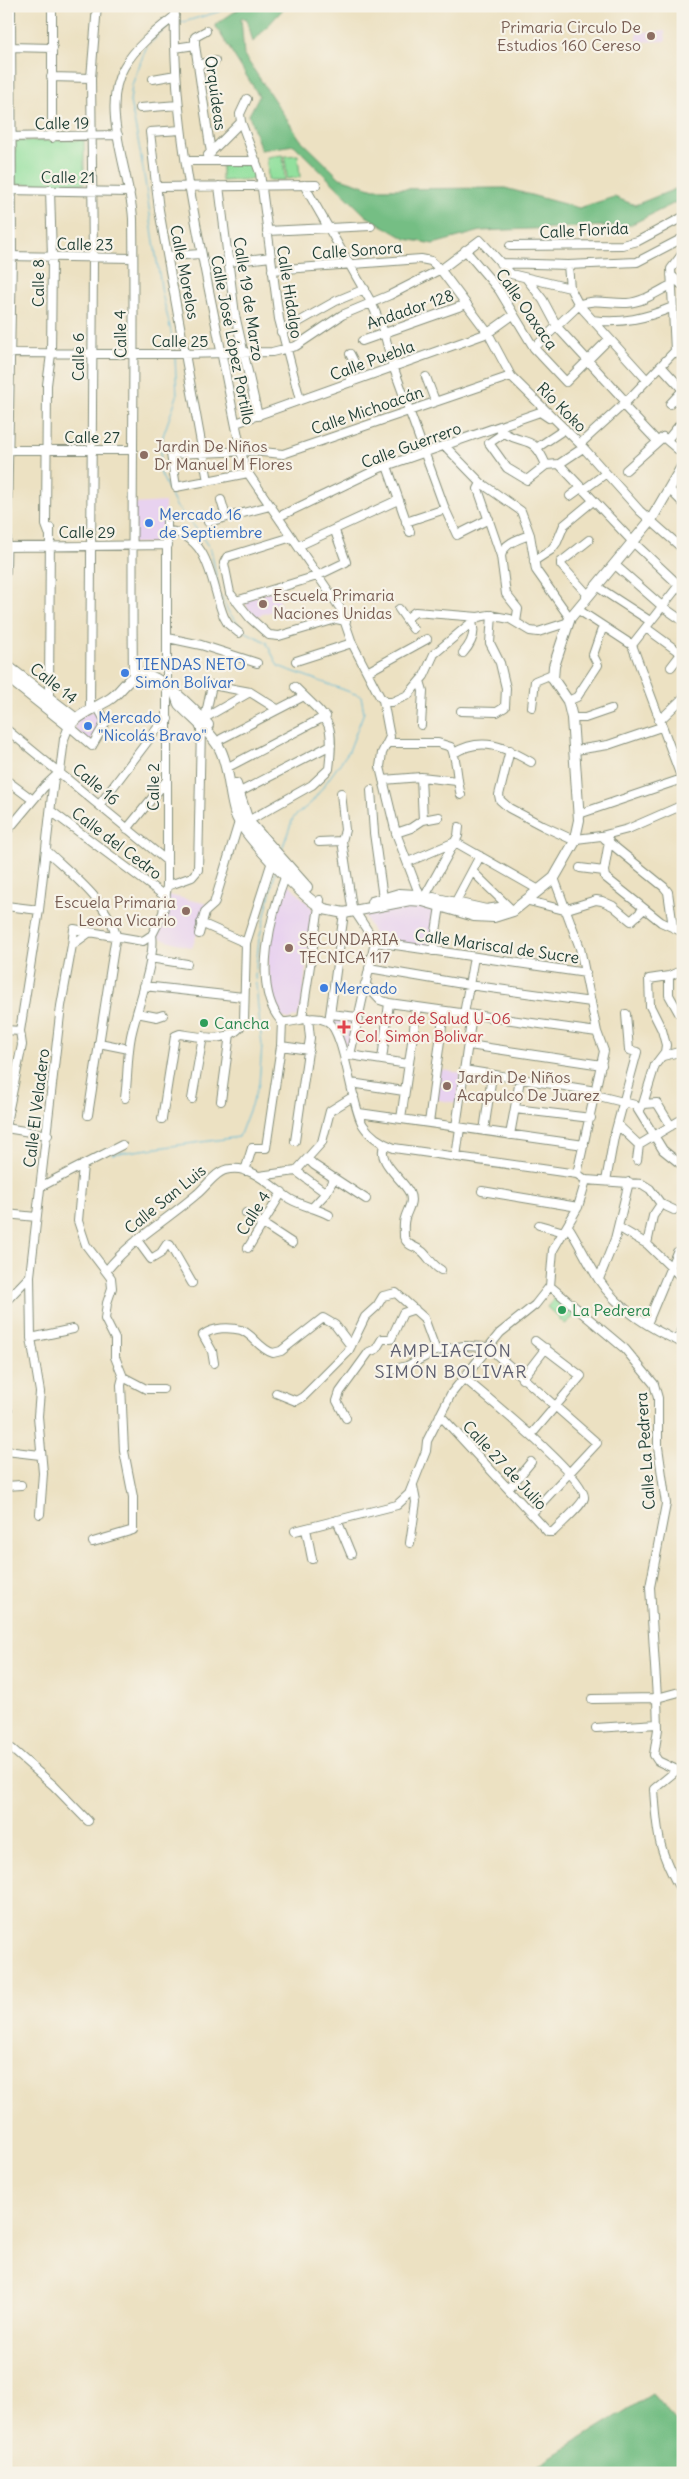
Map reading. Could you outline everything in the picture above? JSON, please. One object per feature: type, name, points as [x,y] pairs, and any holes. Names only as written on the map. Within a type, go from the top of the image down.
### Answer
[{"type":"main road","points":[[203,721],[223,756],[243,822],[273,857],[319,902],[350,911],[410,900],[483,918],[501,916],[554,878],[575,841],[579,814],[576,750],[572,718],[568,701],[556,687],[552,674],[570,620],[577,608],[651,520],[683,465]]},
{"type":"main road","name":"Calle 14","points":[[6,665],[49,698],[72,722]]},
{"type":"main road","points":[[72,722],[122,690],[133,677],[147,673],[156,677],[203,721],[221,740],[229,753],[243,822]]},
{"type":"main road","name":"Calle 14","points":[[6,676],[72,722]]},
{"type":"main road","points":[[350,911],[399,894],[422,896],[486,910],[516,905]]},
{"type":"street","points":[[6,572],[9,47],[11,6]]},
{"type":"street","points":[[52,6],[52,138]]},
{"type":"street","name":"Calle 6","points":[[72,722],[92,746],[106,722],[94,707],[90,545],[93,450],[91,78],[97,6]]},
{"type":"street","name":"Calle José López Portillo","points":[[175,6],[176,75],[180,130],[201,254],[241,451],[248,474],[292,537],[346,621],[352,643],[383,700],[389,743]]},
{"type":"street","name":"Calle 4","points":[[133,677],[131,545],[134,354],[133,258],[130,192],[118,135],[115,97],[123,68],[143,43],[175,16]]},
{"type":"street","points":[[175,48],[195,41],[206,31]]},
{"type":"street","name":"Orquídeas","points":[[195,41],[210,153]]},
{"type":"street","points":[[9,47],[53,48]]},
{"type":"street","points":[[197,65],[215,62]]},
{"type":"street","points":[[153,79],[176,75]]},
{"type":"street","points":[[51,77],[91,78]]},
{"type":"street","points":[[241,122],[240,114],[247,99]]},
{"type":"street","points":[[140,108],[178,105]]},
{"type":"street","name":"Orquídeas","points":[[203,159],[241,122]]},
{"type":"street","name":"Calle Hidalgo","points":[[241,122],[256,161],[281,332],[300,400]]},
{"type":"street","name":"Calle Morelos","points":[[180,130],[150,132],[158,187],[159,210],[169,256],[184,354],[208,481]]},
{"type":"street","name":"Calle 19","points":[[9,137],[52,138],[118,135]]},
{"type":"street","points":[[186,161],[203,159],[256,161]]},
{"type":"street","points":[[304,185],[371,302],[384,332],[408,410],[426,453],[445,509],[458,535],[489,519]]},
{"type":"street","points":[[158,187],[316,185]]},
{"type":"street","name":"Calle 19 de Marzo","points":[[219,186],[235,315],[258,416]]},
{"type":"street","name":"Calle 21","points":[[8,190],[130,192]]},
{"type":"street","name":"Calle 8","points":[[49,698],[49,533],[46,525],[51,354],[52,257],[50,190]]},
{"type":"street","name":"Calle Florida","points":[[510,246],[551,247],[631,243],[683,217]]},
{"type":"street","points":[[267,231],[371,226]]},
{"type":"street","points":[[500,263],[568,265],[637,262],[683,238]]},
{"type":"street","name":"Calle 25","points":[[8,353],[243,354],[272,352],[286,349],[308,340],[342,315],[390,295],[440,269],[480,240],[500,263]]},
{"type":"street","points":[[551,247],[554,264]]},
{"type":"street","name":"Calle Oaxaca","points":[[465,250],[495,285],[534,348],[566,382],[588,360]]},
{"type":"street","points":[[546,465],[538,447],[533,443],[501,431],[489,443],[510,471],[527,480],[546,465],[559,464],[582,446],[675,351],[670,275],[675,262],[683,253]]},
{"type":"street","points":[[169,256],[201,254]]},
{"type":"street","name":"Calle 23","points":[[9,256],[133,258]]},
{"type":"street","points":[[229,262],[271,257]]},
{"type":"street","name":"Calle Sonora","points":[[272,270],[426,259],[440,269]]},
{"type":"street","points":[[500,263],[511,274],[570,288]]},
{"type":"street","points":[[568,265],[570,288],[579,305],[647,380]]},
{"type":"street","name":"Río Koko","points":[[440,269],[488,333],[511,376],[582,446],[605,474],[683,549]]},
{"type":"street","points":[[670,275],[683,286]]},
{"type":"street","points":[[526,278],[543,300],[558,328],[624,403],[663,439],[683,454]]},
{"type":"street","points":[[534,348],[558,328],[579,305],[586,302],[628,303],[647,298],[671,285]]},
{"type":"street","points":[[281,332],[336,302],[365,289]]},
{"type":"street","name":"Andador 128","points":[[362,341],[467,304]]},
{"type":"street","points":[[592,320],[632,320],[648,317],[673,307]]},
{"type":"street","name":"Calle Puebla","points":[[236,423],[488,333],[513,315]]},
{"type":"street","points":[[674,316],[683,323]]},
{"type":"street","points":[[588,360],[609,339]]},
{"type":"street","points":[[675,351],[683,358]]},
{"type":"street","points":[[350,354],[354,362],[350,378],[352,382]]},
{"type":"street","points":[[661,366],[683,390],[670,404]]},
{"type":"street","name":"Calle Michoacán","points":[[208,481],[176,487],[171,454],[241,451],[282,454],[511,376]]},
{"type":"street","points":[[426,377],[435,401]]},
{"type":"street","name":"Calle Guerrero","points":[[278,517],[387,466],[445,446],[501,431],[540,412],[550,419],[556,419]]},
{"type":"street","points":[[626,470],[681,422]]},
{"type":"street","points":[[538,447],[565,429]]},
{"type":"street","points":[[406,618],[415,612],[474,619],[492,615],[516,622],[530,631],[538,632],[570,620],[536,570],[530,535],[521,511],[481,483],[445,446]]},
{"type":"street","name":"Calle 27","points":[[7,450],[133,450]]},
{"type":"street","points":[[559,464],[633,542],[681,585],[632,646]]},
{"type":"street","points":[[387,466],[410,532]]},
{"type":"street","points":[[208,481],[248,474]]},
{"type":"street","points":[[570,496],[605,474]]},
{"type":"street","points":[[481,483],[478,490],[501,556],[506,594],[516,599],[518,609],[516,622]]},
{"type":"street","points":[[670,490],[683,503]]},
{"type":"street","points":[[221,500],[226,517]]},
{"type":"street","points":[[298,546],[398,500]]},
{"type":"street","points":[[534,561],[551,550],[557,542],[564,525],[593,501]]},
{"type":"street","points":[[208,522],[270,506]]},
{"type":"street","points":[[406,522],[445,509]]},
{"type":"street","name":"Calle 2","points":[[126,1098],[129,1049],[150,958],[153,942],[152,935],[163,913],[167,886],[167,520]]},
{"type":"street","points":[[236,601],[317,576],[346,562],[345,554],[334,531]]},
{"type":"street","points":[[168,532],[176,532],[199,546],[224,617],[228,624],[239,632]]},
{"type":"street","points":[[501,556],[503,549],[509,544],[530,535]]},
{"type":"street","points":[[292,537],[227,557],[224,564],[230,593],[250,618],[269,635],[279,636],[312,628],[326,621],[336,619],[346,621]]},
{"type":"street","points":[[588,595],[561,562],[589,540]]},
{"type":"street","name":"Calle 29","points":[[6,547],[168,545]]},
{"type":"street","points":[[614,564],[663,607],[683,621]]},
{"type":"street","points":[[596,586],[648,625],[682,654],[671,667]]},
{"type":"street","points":[[399,608],[413,629]]},
{"type":"street","points":[[577,608],[632,646],[682,781],[579,814]]},
{"type":"street","points":[[461,711],[497,712],[505,707],[506,688],[500,663],[490,643],[492,615]]},
{"type":"street","points":[[463,653],[470,646],[472,640],[474,619]]},
{"type":"street","points":[[383,700],[392,702],[402,699],[420,681],[434,654],[474,619]]},
{"type":"street","points":[[568,701],[577,697],[598,666],[593,655],[603,626]]},
{"type":"street","points":[[168,638],[201,645],[257,664]]},
{"type":"street","points":[[368,671],[427,639]]},
{"type":"street","points":[[296,661],[352,643]]},
{"type":"street","points":[[532,707],[535,681],[552,674]]},
{"type":"street","points":[[420,681],[423,691],[422,725]]},
{"type":"street","points":[[167,886],[192,877],[198,870],[203,721],[212,685],[250,692],[277,710]]},
{"type":"street","points":[[199,934],[206,912],[214,904],[243,822],[301,792],[329,769],[331,745],[329,724],[326,716],[295,687]]},
{"type":"street","points":[[203,721],[250,692]]},
{"type":"street","points":[[221,740],[304,696]]},
{"type":"street","points":[[576,750],[608,745],[660,724],[683,698]]},
{"type":"street","points":[[572,718],[585,718],[611,709]]},
{"type":"street","points":[[232,765],[326,716]]},
{"type":"street","points":[[100,804],[160,726],[168,719]]},
{"type":"street","name":"Calle 14","points":[[60,772],[64,738],[72,722]]},
{"type":"street","name":"Calle 16","points":[[6,729],[100,804],[167,862]]},
{"type":"street","points":[[422,896],[396,833],[380,767],[381,760],[389,743],[438,743],[452,750],[472,744],[489,745],[510,750],[531,762]]},
{"type":"street","points":[[238,793],[331,745]]},
{"type":"street","points":[[452,750],[456,781],[461,795]]},
{"type":"street","points":[[510,750],[499,797],[508,808],[575,841],[628,830],[683,805]]},
{"type":"street","points":[[6,835],[32,800],[60,772]]},
{"type":"street","points":[[383,780],[421,777],[456,781]]},
{"type":"street","points":[[421,777],[423,820]]},
{"type":"street","points":[[6,1124],[22,1045],[20,1031],[40,910],[54,778]]},
{"type":"street","points":[[6,780],[32,800]]},
{"type":"street","points":[[127,829],[167,780]]},
{"type":"street","points":[[371,790],[374,833],[383,898]]},
{"type":"street","points":[[341,793],[345,825],[342,841],[350,911],[330,1018],[347,1057],[350,1083],[358,1113],[368,1132],[394,1148],[577,1174],[586,1180],[629,1182],[647,1187],[661,1204],[674,1210]]},
{"type":"street","name":"Calle del Cedro","points":[[51,811],[166,897]]},
{"type":"street","points":[[396,833],[411,828],[423,820],[439,818]]},
{"type":"street","points":[[422,896],[454,842],[459,827]]},
{"type":"street","points":[[601,836],[668,892],[673,927]]},
{"type":"street","points":[[319,842],[342,841]]},
{"type":"street","points":[[609,841],[604,870],[605,877],[661,922],[683,932]]},
{"type":"street","points":[[408,862],[454,842]]},
{"type":"street","points":[[454,842],[539,890]]},
{"type":"street","points":[[46,850],[94,898],[110,921],[116,935],[88,1115]]},
{"type":"street","points":[[455,903],[480,856]]},
{"type":"street","points":[[162,1119],[177,1034],[216,1039],[240,1028],[244,1021],[246,943],[273,857]]},
{"type":"street","points":[[580,868],[604,870]]},
{"type":"street","points":[[246,1171],[252,1148],[266,1150],[281,1046],[282,1022],[271,1004],[264,959],[269,933],[287,871]]},
{"type":"street","points":[[472,871],[516,905],[564,910],[602,901],[613,906],[631,921],[644,909]]},
{"type":"street","points":[[554,878],[564,910],[580,948],[597,1032],[604,1051],[591,1118],[577,1174]]},
{"type":"street","points":[[295,1141],[309,1050],[310,1027],[305,1018],[319,902]]},
{"type":"street","points":[[6,906],[40,910]]},
{"type":"street","points":[[433,951],[440,906]]},
{"type":"street","points":[[347,1057],[375,942],[350,911]]},
{"type":"street","points":[[201,923],[246,943]]},
{"type":"street","name":"Calle El Veladero","points":[[40,1514],[43,1468],[40,1455],[40,1392],[31,1338],[30,1276],[48,1135],[61,1006],[74,929],[90,932]]},
{"type":"street","points":[[72,944],[90,932],[143,941],[152,935]]},
{"type":"street","name":"Calle Mariscal de Sucre","points":[[375,942],[586,974]]},
{"type":"street","points":[[456,1157],[464,1070],[469,1045],[469,985],[474,957]]},
{"type":"street","points":[[150,958],[187,964]]},
{"type":"street","points":[[369,968],[469,985],[591,1002]]},
{"type":"street","points":[[638,1111],[644,1104],[655,1065],[663,1056],[666,1045],[662,1030],[650,1006],[649,979],[669,976],[683,970]]},
{"type":"street","points":[[669,976],[669,995],[680,1013]]},
{"type":"street","points":[[366,984],[380,1000],[389,1003],[597,1032]]},
{"type":"street","points":[[144,986],[244,997]]},
{"type":"street","points":[[382,1060],[389,1003]]},
{"type":"street","points":[[402,1119],[404,1091],[417,1007]]},
{"type":"street","points":[[429,1123],[444,1011]]},
{"type":"street","points":[[137,1013],[157,1017],[163,1015]]},
{"type":"street","points":[[606,1181],[614,1137],[626,1101],[637,1052],[629,1050],[626,1014]]},
{"type":"street","points":[[282,1022],[305,1018],[357,1017]]},
{"type":"street","points":[[6,1030],[20,1031]]},
{"type":"street","points":[[222,1102],[230,1034]]},
{"type":"street","points":[[192,1099],[203,1036]]},
{"type":"street","points":[[99,1043],[129,1049]]},
{"type":"street","points":[[469,1045],[602,1065]]},
{"type":"street","points":[[281,1046],[309,1050]]},
{"type":"street","points":[[663,1056],[683,1051]]},
{"type":"street","points":[[347,1057],[408,1064]]},
{"type":"street","points":[[464,1070],[596,1093],[626,1101],[634,1105],[653,1136],[671,1158],[683,1166]]},
{"type":"street","points":[[484,1131],[492,1076]]},
{"type":"street","points":[[510,1135],[520,1080]]},
{"type":"street","points":[[350,1083],[404,1091]]},
{"type":"street","points":[[259,1176],[296,1171],[322,1142],[330,1111],[354,1096]]},
{"type":"street","points":[[644,1104],[657,1103],[671,1126]]},
{"type":"street","points":[[515,1109],[591,1118]]},
{"type":"street","points":[[358,1113],[584,1145]]},
{"type":"street","points":[[637,1160],[639,1145],[679,1121]]},
{"type":"street","points":[[619,1126],[639,1145]]},
{"type":"street","points":[[6,1128],[48,1135]]},
{"type":"street","points":[[385,1144],[382,1148],[384,1158],[410,1193],[412,1204],[406,1215],[404,1237],[410,1246],[422,1251],[434,1266],[441,1270]]},
{"type":"street","points":[[40,1188],[122,1145]]},
{"type":"street","points":[[308,1159],[366,1199]]},
{"type":"street","points":[[83,1165],[79,1227],[86,1245],[107,1270],[111,1278],[112,1288],[105,1318],[115,1339],[116,1357],[123,1377],[121,1385],[124,1451],[133,1498],[131,1514],[133,1530],[93,1542]]},
{"type":"street","name":"Calle San Luis","points":[[107,1270],[137,1240],[198,1193],[218,1173],[231,1168],[259,1176],[289,1198],[328,1215]]},
{"type":"street","points":[[296,1171],[326,1193]]},
{"type":"street","points":[[312,1208],[326,1193],[334,1178]]},
{"type":"street","points":[[295,1532],[397,1504],[410,1494],[426,1451],[427,1441],[463,1377],[500,1333],[535,1305],[550,1286],[553,1250],[578,1207],[586,1180]]},
{"type":"street","points":[[599,1279],[618,1227],[629,1182]]},
{"type":"street","points":[[482,1191],[578,1207]]},
{"type":"street","name":"Calle 4","points":[[248,1248],[264,1225],[282,1192]]},
{"type":"street","points":[[647,1244],[653,1216],[661,1204]]},
{"type":"street","points":[[246,1213],[292,1242]]},
{"type":"street","points":[[6,1214],[36,1218]]},
{"type":"street","points":[[539,1225],[566,1229],[599,1279],[615,1299],[647,1324],[680,1342],[683,1328]]},
{"type":"street","points":[[618,1227],[647,1244],[683,1279]]},
{"type":"street","points":[[137,1240],[151,1259],[161,1253],[169,1244],[192,1283]]},
{"type":"street","points":[[647,1324],[677,1252]]},
{"type":"street","points":[[6,1301],[30,1276]]},
{"type":"street","name":"Calle La Pedrera","points":[[550,1286],[625,1349],[654,1384],[658,1398],[658,1447],[666,1504],[653,1567],[650,1598],[657,1698],[655,1759],[680,1769]]},
{"type":"street","points":[[276,1393],[296,1401],[302,1397],[351,1346],[365,1317],[377,1306],[383,1296],[396,1293],[424,1318],[436,1351]]},
{"type":"street","points":[[346,1418],[337,1401],[340,1392],[369,1352],[376,1349],[382,1339],[391,1339],[403,1313],[415,1309]]},
{"type":"street","points":[[214,1363],[212,1351],[203,1335],[218,1328],[241,1330],[258,1345],[273,1354],[280,1351],[323,1318],[335,1325],[351,1346]]},
{"type":"street","points":[[31,1338],[73,1329]]},
{"type":"street","points":[[531,1435],[581,1376],[535,1341]]},
{"type":"street","points":[[384,1374],[387,1371],[407,1366],[436,1351],[464,1346],[488,1347],[522,1379],[556,1405],[597,1443],[568,1472],[532,1513]]},
{"type":"street","points":[[522,1379],[546,1348]]},
{"type":"street","points":[[123,1377],[146,1390],[163,1389]]},
{"type":"street","points":[[463,1377],[531,1435],[568,1472]]},
{"type":"street","name":"Calle 27 de Julio","points":[[440,1415],[550,1533],[583,1502],[584,1494],[579,1484],[568,1472]]},
{"type":"street","points":[[6,1451],[40,1455]]},
{"type":"street","points":[[507,1487],[513,1484],[531,1462]]},
{"type":"street","points":[[6,1486],[21,1485]]},
{"type":"street","points":[[410,1543],[416,1502],[413,1486]]},
{"type":"street","points":[[337,1520],[351,1554]]},
{"type":"street","points":[[306,1528],[312,1559]]},
{"type":"street","points":[[592,1699],[657,1698],[683,1691]]},
{"type":"street","points":[[596,1728],[657,1724]]},
{"type":"street","points":[[6,1749],[12,1749],[24,1758],[88,1821]]},
{"type":"street","points":[[680,1769],[654,1789],[659,1846],[668,1869],[683,1894]]},
{"type":"shaded area","name":"Primaria Circulo De Estudios 160 Cereso","points":[[665,31],[666,41],[637,42],[637,32]]},
{"type":"shaded area","name":"Mercado 16 de Septiembre","points":[[165,502],[165,543],[132,543],[134,504]]},
{"type":"shaded area","name":"Escuela Primaria Naciones Unidas","points":[[276,590],[282,608],[251,618],[245,600]]},
{"type":"shaded area","name":"Mercado \"Nicolás Bravo\"","points":[[96,710],[103,723],[90,742],[75,729],[77,718]]},
{"type":"shaded area","name":"SECUNDARIA TECNICA 117","points":[[286,881],[313,909],[302,1002],[298,1016],[289,1019],[281,1017],[275,1008],[270,985],[268,956],[269,941]]},
{"type":"shaded area","name":"Escuela Primaria Leona Vicario","points":[[168,895],[208,904],[192,948],[157,937],[169,904]]},
{"type":"shaded area","points":[[410,902],[437,907],[430,948],[376,938],[363,913]]},
{"type":"shaded area","name":"Centro de Salud U-06 Col. Simon Bolivar","points":[[331,1015],[354,1018],[351,1047],[346,1046],[330,1022]]},
{"type":"shaded area","name":"Jardin De Niños Acapulco De Juarez","points":[[437,1069],[461,1073],[457,1103],[433,1099]]},
{"type":"green space","points":[[243,6],[286,6],[253,42],[247,20],[241,18],[244,55],[300,139],[340,178],[374,189],[505,188],[579,208],[614,197],[635,205],[683,186],[683,199],[630,225],[481,231],[433,244],[406,239],[366,216],[294,145],[261,150],[249,115],[259,96],[215,25]]},
{"type":"green space","points":[[84,140],[84,184],[15,184],[15,141]]},
{"type":"green space","points":[[283,155],[285,180],[268,180],[267,157]]},
{"type":"green space","points":[[298,155],[300,177],[287,179],[285,156]]},
{"type":"green space","points":[[255,164],[256,179],[222,181],[222,165]]},
{"type":"green space","name":"La Pedrera","points":[[558,1295],[577,1314],[565,1324],[547,1307]]},
{"type":"green space","points":[[652,2394],[683,2429],[683,2473],[526,2473]]},
{"type":"waterway","points":[[180,23],[221,11],[227,6]]},
{"type":"waterway","points":[[167,27],[146,48],[132,85],[130,102],[143,169],[161,289],[174,352]]},
{"type":"waterway","points":[[175,358],[177,396],[163,436],[159,470],[176,506],[194,526],[211,550],[218,585]]},
{"type":"waterway","points":[[221,596],[229,613],[246,632],[266,642],[278,666],[361,696],[364,712],[349,751],[312,802],[293,818],[281,852]]},
{"type":"waterway","points":[[112,1154],[239,1137],[259,1084],[262,1046],[255,976],[259,940],[275,872]]},
{"type":"place","name":"Primaria Circulo De Estudios 160 Cereso","points":[[651,36]]},
{"type":"place","name":"Jardin De Niños Dr Manuel M Flores","points":[[144,455]]},
{"type":"place","name":"Mercado 16 de Septiembre","points":[[149,523]]},
{"type":"place","name":"Escuela Primaria Naciones Unidas","points":[[263,604]]},
{"type":"place","name":"TIENDAS NETO Simón Bolívar","points":[[125,673]]},
{"type":"place","name":"Mercado \"Nicolás Bravo\"","points":[[88,726]]},
{"type":"place","name":"Escuela Primaria Leona Vicario","points":[[186,911]]},
{"type":"place","name":"SECUNDARIA TECNICA 117","points":[[289,948]]},
{"type":"place","name":"Mercado","points":[[324,988]]},
{"type":"place","name":"Cancha","points":[[204,1023]]},
{"type":"place","name":"Centro de Salud U-06 Col. Simon Bolivar","points":[[344,1027]]},
{"type":"place","name":"Jardin De Niños Acapulco De Juarez","points":[[447,1086]]},
{"type":"place","name":"La Pedrera","points":[[562,1310]]},
{"type":"district","name":"AMPLIACIÓN SIMÓN BOLIVAR","points":[[451,1361]]}]
